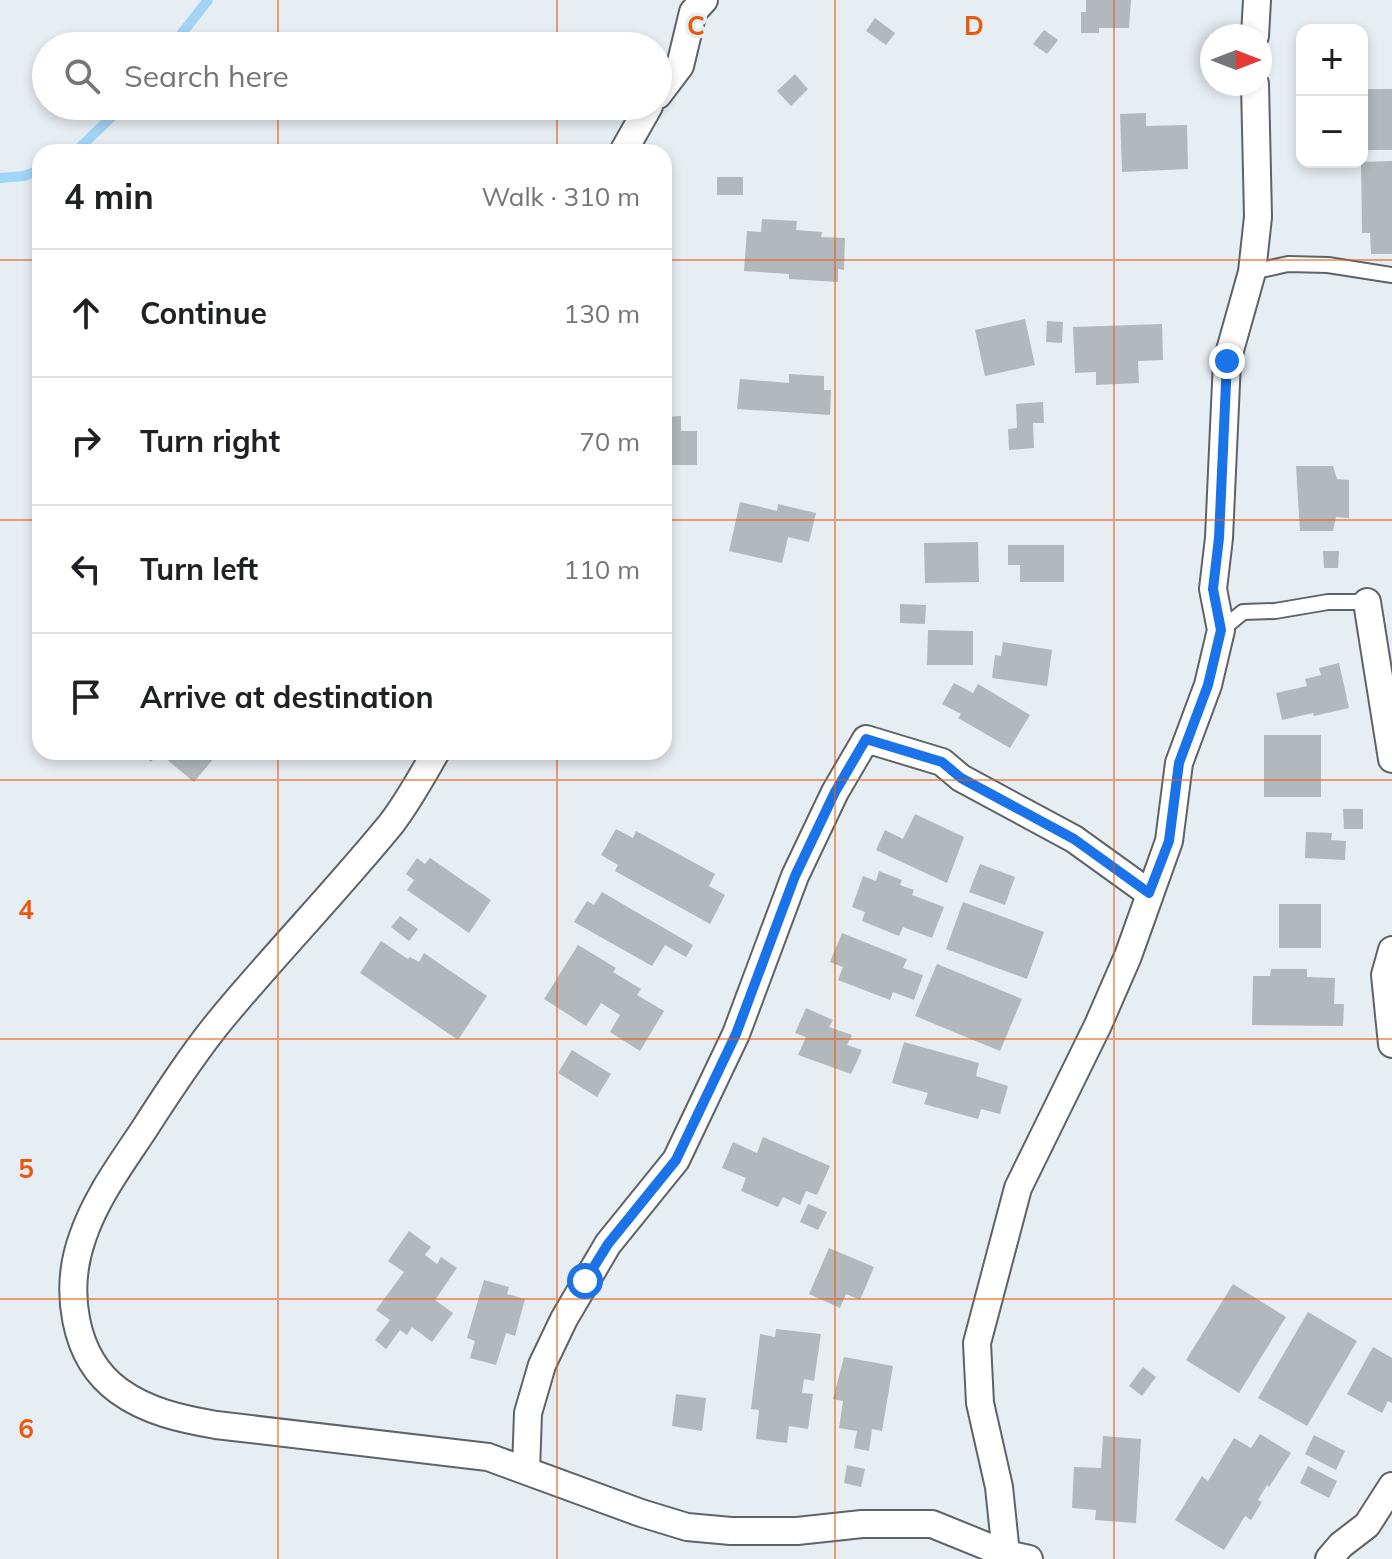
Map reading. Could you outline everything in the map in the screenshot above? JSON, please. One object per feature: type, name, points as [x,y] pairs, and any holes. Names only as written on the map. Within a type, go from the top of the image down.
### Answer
[{"type":"street","points":[[672,77],[680,66],[693,12],[704,0]]},
{"type":"street","points":[[1256,24],[1257,0]]},
{"type":"street","points":[[1017,1556],[980,1403],[977,1343],[1018,1188],[1098,1025],[1128,956],[1169,841],[1179,763],[1208,685],[1221,630],[1213,589],[1219,538],[1227,361],[1252,272],[1258,217],[1255,96]]},
{"type":"street","points":[[628,144],[641,120]]},
{"type":"street","points":[[1367,602],[1392,759]]},
{"type":"street","points":[[526,1470],[528,1413],[542,1365],[571,1306],[608,1244],[676,1160],[736,1034],[795,876],[835,792],[866,739],[942,762],[961,778],[1074,839],[1149,893]]},
{"type":"street","points":[[431,760],[392,822],[221,1019],[158,1108],[94,1210],[81,1239],[73,1308],[80,1342],[99,1370],[118,1390],[148,1408],[177,1418],[488,1457],[687,1527],[797,1531],[862,1524],[932,1524],[1017,1556]]},
{"type":"street","points":[[1392,950],[1385,975],[1385,989],[1392,1044]]},
{"type":"street","points":[[1329,1559],[1341,1545],[1367,1525],[1392,1486]]},
{"type":"lane","points":[[1252,272],[1288,264],[1328,265],[1392,275]]},
{"type":"lane","points":[[1221,630],[1243,612],[1275,611],[1328,602],[1367,602]]},
{"type":"building","points":[[1086,0],[1131,0],[1129,28],[1099,28],[1099,33],[1081,33],[1081,12],[1086,12]]},
{"type":"building","points":[[875,18],[895,33],[886,45],[866,31]]},
{"type":"building","points":[[1044,30],[1058,40],[1047,54],[1033,44]]},
{"type":"building","points":[[795,74],[808,89],[791,106],[777,91]]},
{"type":"building","points":[[1368,89],[1392,89],[1392,150],[1368,150]]},
{"type":"building","points":[[1146,113],[1146,126],[1187,125],[1188,169],[1122,172],[1120,114]]},
{"type":"building","points":[[1392,161],[1392,254],[1371,254],[1370,233],[1362,233],[1361,168],[1368,168],[1368,162]]},
{"type":"building","points":[[717,177],[743,177],[743,195],[717,195]]},
{"type":"building","points":[[762,219],[797,221],[796,230],[822,232],[821,237],[845,238],[844,270],[838,269],[838,282],[789,279],[789,274],[744,271],[747,231],[761,232]]},
{"type":"building","points":[[1025,319],[1035,365],[985,376],[975,330]]},
{"type":"building","points":[[1047,321],[1063,322],[1062,343],[1046,342]]},
{"type":"building","points":[[1162,324],[1163,360],[1138,361],[1139,383],[1096,385],[1096,372],[1075,373],[1073,327]]},
{"type":"building","points":[[789,374],[824,376],[824,390],[831,390],[830,415],[737,409],[740,379],[789,383]]},
{"type":"building","points":[[1043,402],[1044,423],[1033,423],[1034,448],[1009,450],[1008,429],[1017,428],[1016,404]]},
{"type":"building","points":[[681,416],[681,431],[697,431],[697,465],[672,465],[672,417]]},
{"type":"building","points":[[1296,466],[1333,466],[1337,479],[1349,480],[1349,518],[1336,517],[1333,531],[1300,531]]},
{"type":"building","points":[[740,502],[777,511],[778,504],[816,513],[809,542],[788,537],[782,563],[729,551]]},
{"type":"building","points":[[978,542],[979,582],[925,583],[924,543]]},
{"type":"building","points":[[1008,545],[1064,545],[1064,582],[1020,582],[1020,565],[1008,565]]},
{"type":"building","points":[[1323,551],[1339,551],[1338,568],[1324,568]]},
{"type":"building","points":[[900,604],[926,605],[925,624],[900,623]]},
{"type":"building","points":[[928,630],[973,631],[973,665],[927,665]]},
{"type":"building","points":[[1003,642],[1052,650],[1047,686],[992,678],[995,655],[1001,656]]},
{"type":"building","points":[[1339,663],[1349,708],[1282,720],[1276,693],[1307,686],[1305,679],[1321,675],[1319,668]]},
{"type":"building","points":[[954,683],[973,693],[978,684],[1030,715],[1010,748],[958,718],[961,714],[942,704]]},
{"type":"building","points":[[1264,735],[1321,735],[1321,797],[1264,797]]},
{"type":"building","points":[[167,760],[212,760],[194,782]]},
{"type":"building","points":[[1343,809],[1363,809],[1363,829],[1344,829]]},
{"type":"building","points":[[915,814],[964,837],[947,883],[876,850],[885,830],[903,839]]},
{"type":"building","points":[[616,829],[633,838],[636,831],[715,874],[709,886],[725,895],[710,924],[615,871],[618,865],[601,855]]},
{"type":"building","points":[[1306,832],[1332,833],[1331,840],[1346,841],[1345,860],[1305,858]]},
{"type":"building","points":[[417,858],[425,864],[430,858],[491,900],[469,933],[407,890],[414,880],[406,874]]},
{"type":"building","points":[[980,864],[1015,877],[1005,905],[969,892]]},
{"type":"building","points":[[879,871],[902,880],[900,885],[914,890],[912,895],[944,907],[932,938],[903,927],[899,936],[862,921],[865,912],[852,907],[863,876],[876,881]]},
{"type":"building","points":[[602,892],[693,945],[686,957],[665,945],[652,966],[574,922],[587,901],[594,905]]},
{"type":"building","points":[[963,902],[1044,932],[1027,979],[946,949]]},
{"type":"building","points":[[1279,904],[1321,904],[1321,948],[1279,948]]},
{"type":"building","points":[[400,916],[418,929],[409,941],[391,927]]},
{"type":"building","points":[[842,933],[907,959],[903,968],[923,975],[914,1000],[893,992],[890,1000],[838,980],[843,967],[830,962]]},
{"type":"building","points":[[381,941],[408,959],[410,957],[419,962],[424,953],[487,996],[458,1040],[360,973]]},
{"type":"building","points":[[578,945],[616,968],[613,972],[641,989],[637,995],[664,1011],[640,1051],[610,1032],[620,1015],[601,1003],[586,1026],[544,999]]},
{"type":"building","points":[[937,964],[1022,999],[1000,1051],[915,1016]]},
{"type":"building","points":[[1271,969],[1307,969],[1307,977],[1335,978],[1334,1004],[1344,1004],[1343,1026],[1252,1025],[1253,976],[1270,976]]},
{"type":"building","points":[[806,1008],[833,1020],[829,1027],[852,1035],[847,1045],[862,1050],[851,1074],[798,1055],[806,1037],[795,1033]]},
{"type":"building","points":[[904,1042],[979,1063],[976,1076],[1008,1086],[1000,1114],[981,1109],[978,1119],[924,1104],[928,1093],[892,1083]]},
{"type":"building","points":[[572,1050],[611,1074],[597,1097],[558,1073]]},
{"type":"building","points":[[763,1137],[830,1166],[817,1195],[806,1191],[800,1205],[783,1197],[778,1207],[741,1191],[746,1178],[722,1168],[733,1142],[757,1153]]},
{"type":"building","points":[[808,1204],[827,1212],[818,1230],[800,1222]]},
{"type":"building","points":[[409,1231],[431,1247],[425,1255],[437,1264],[441,1257],[457,1268],[435,1300],[453,1313],[432,1342],[412,1327],[407,1335],[400,1330],[386,1349],[375,1340],[390,1320],[376,1310],[404,1272],[388,1261]]},
{"type":"building","points":[[829,1248],[874,1267],[860,1300],[846,1294],[840,1308],[809,1294]]},
{"type":"building","points":[[484,1280],[509,1287],[507,1294],[525,1299],[515,1336],[506,1333],[496,1365],[470,1358],[475,1341],[467,1338]]},
{"type":"building","points":[[1233,1284],[1286,1317],[1239,1393],[1186,1360]]},
{"type":"building","points":[[1308,1312],[1357,1341],[1307,1426],[1258,1398]]},
{"type":"building","points":[[776,1329],[821,1334],[814,1381],[804,1379],[802,1393],[813,1394],[808,1429],[789,1426],[787,1443],[756,1439],[759,1410],[751,1409],[760,1334],[775,1337]]},
{"type":"building","points":[[1373,1347],[1392,1358],[1392,1403],[1388,1401],[1382,1413],[1347,1394]]},
{"type":"building","points":[[844,1357],[893,1366],[882,1431],[872,1429],[869,1451],[854,1448],[857,1431],[839,1428],[843,1401],[833,1399]]},
{"type":"building","points":[[1143,1367],[1156,1377],[1142,1396],[1129,1386]]},
{"type":"building","points":[[676,1394],[706,1398],[702,1431],[672,1426]]},
{"type":"building","points":[[1260,1434],[1291,1453],[1258,1500],[1262,1502],[1251,1520],[1245,1516],[1224,1550],[1175,1520],[1202,1476],[1208,1481],[1234,1438],[1251,1448]]},
{"type":"building","points":[[1314,1435],[1345,1451],[1336,1470],[1305,1454]]},
{"type":"building","points":[[1103,1436],[1141,1439],[1136,1523],[1095,1520],[1096,1510],[1072,1508],[1074,1467],[1101,1468]]},
{"type":"building","points":[[847,1465],[865,1469],[861,1487],[844,1483]]},
{"type":"building","points":[[1308,1466],[1337,1481],[1329,1498],[1300,1483]]},
{"type":"waterway","points":[[183,32],[208,0]]},
{"type":"waterway","points":[[83,144],[108,120]]},
{"type":"waterway","points":[[0,178],[32,173]]},
{"type":"route","points":[[585,1281],[608,1244],[676,1160],[736,1034],[795,876],[835,792],[866,739],[942,762],[961,778],[1074,839],[1149,893],[1169,841],[1179,763],[1208,685],[1221,630],[1213,589],[1219,538],[1227,361]]}]
